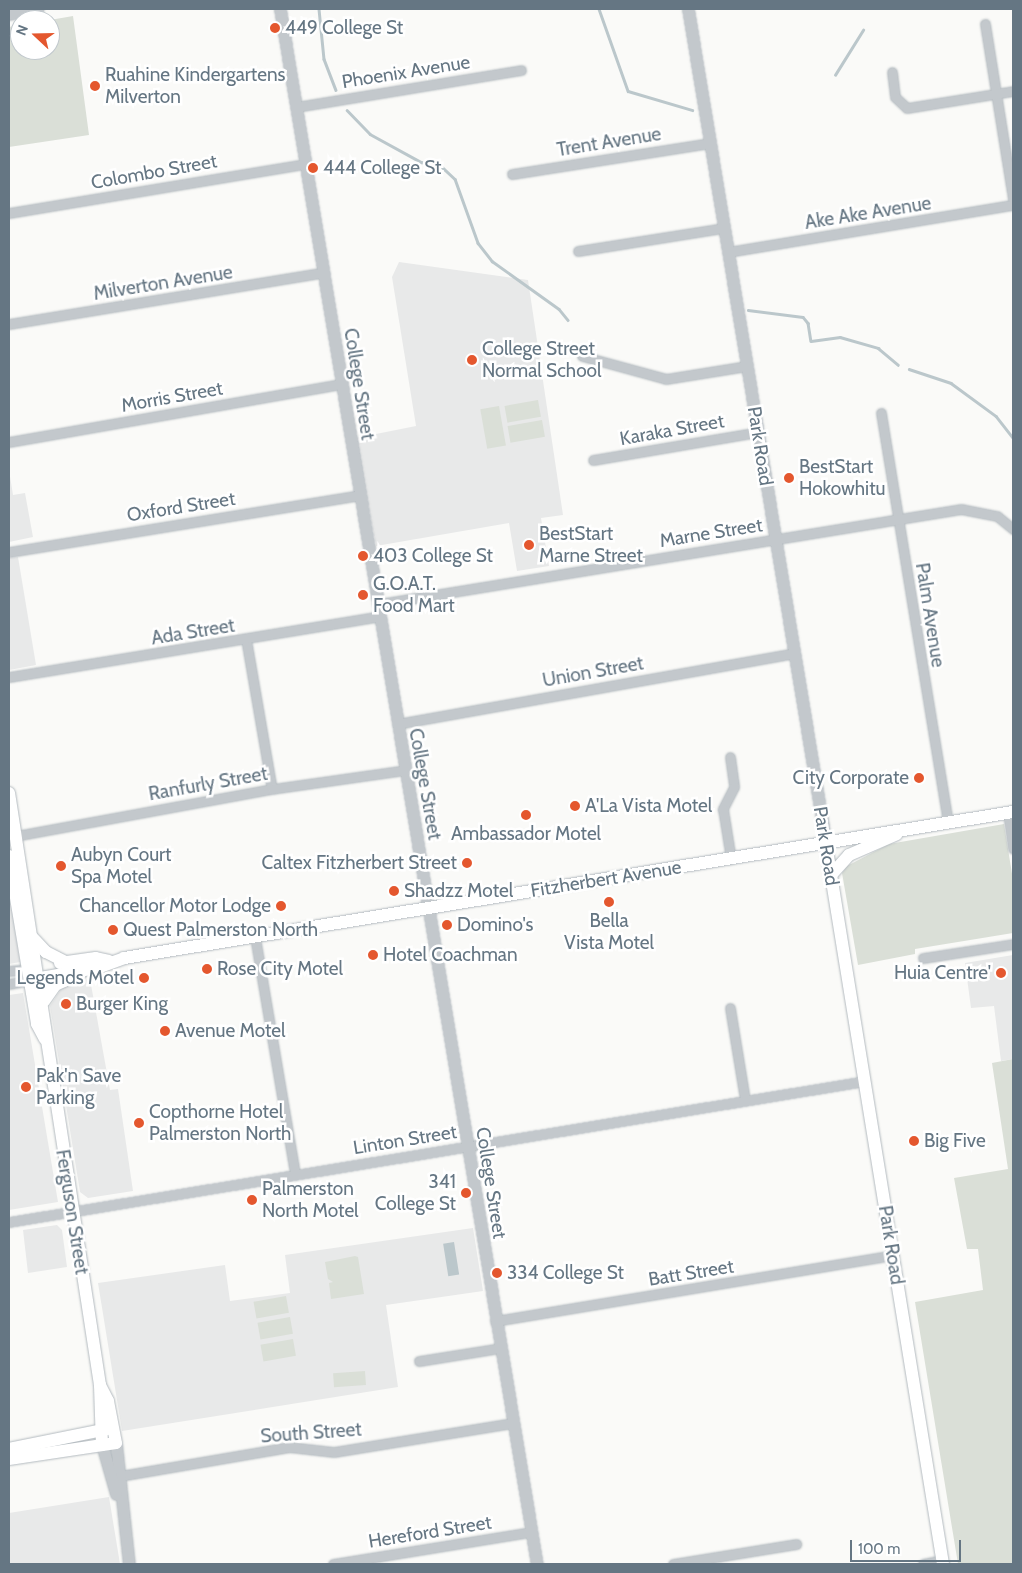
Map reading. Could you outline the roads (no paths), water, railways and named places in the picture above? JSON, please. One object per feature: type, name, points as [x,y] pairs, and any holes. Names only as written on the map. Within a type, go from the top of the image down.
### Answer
[{"type":"main road","name":"Ferguson Street","points":[[9,793],[31,936],[37,1024],[45,1039]]},
{"type":"main road","name":"Fitzherbert Avenue","points":[[33,973],[86,970],[109,961],[1011,813]]},
{"type":"main road","points":[[831,875],[842,860],[904,830]]},
{"type":"main road","name":"Park Road","points":[[826,844],[943,1562]]},
{"type":"main road","name":"Ferguson Street","points":[[9,856],[33,973],[44,1001],[45,1039],[100,1385],[102,1445]]},
{"type":"main road","points":[[31,936],[46,952],[66,962]]},
{"type":"main road","name":"Fitzherbert Avenue","points":[[33,973],[66,962],[96,958],[109,961]]},
{"type":"main road","points":[[44,1001],[55,984],[86,970]]},
{"type":"main road","name":"Ferguson Street","points":[[100,1385],[108,1401],[116,1443]]},
{"type":"main road","points":[[9,1449],[113,1428]]},
{"type":"main road","points":[[9,1459],[116,1443]]},
{"type":"street","name":"College Street","points":[[280,9],[322,273],[380,610],[397,724],[468,1146],[495,1321],[537,1564]]},
{"type":"street","name":"Park Road","points":[[688,9],[826,844]]},
{"type":"street","points":[[985,24],[1013,199]]},
{"type":"street","name":"Phoenix Avenue","points":[[296,107],[521,70]]},
{"type":"street","points":[[892,72],[895,97],[907,108],[1013,91]]},
{"type":"street","name":"Trent Avenue","points":[[512,174],[711,143]]},
{"type":"street","name":"Colombo Street","points":[[9,213],[304,164]]},
{"type":"street","name":"Ake Ake Avenue","points":[[728,252],[1013,205]]},
{"type":"street","points":[[578,251],[724,228]]},
{"type":"street","name":"Milverton Avenue","points":[[9,324],[322,273]]},
{"type":"street","points":[[582,356],[666,379],[747,366]]},
{"type":"street","name":"Morris Street","points":[[9,442],[341,384]]},
{"type":"street","name":"Palm Avenue","points":[[881,413],[948,823]]},
{"type":"street","name":"Karaka Street","points":[[593,460],[758,432]]},
{"type":"street","name":"Oxford Street","points":[[9,552],[359,495]]},
{"type":"street","name":"Marne Street","points":[[380,610],[775,539],[961,509],[981,510],[1013,529]]},
{"type":"street","name":"Ada Street","points":[[9,677],[246,640],[380,610]]},
{"type":"street","points":[[246,640],[272,789]]},
{"type":"street","name":"Union Street","points":[[397,724],[794,653]]},
{"type":"street","points":[[730,757],[734,787],[722,809],[731,859]]},
{"type":"street","name":"Ranfurly Street","points":[[15,836],[272,789],[406,770]]},
{"type":"street","points":[[1011,813],[1013,849]]},
{"type":"street","points":[[255,938],[295,1174]]},
{"type":"street","points":[[923,958],[1013,944]]},
{"type":"street","name":"Fitzherbert Avenue","points":[[9,971],[33,973]]},
{"type":"street","name":"Fitzherbert Avenue","points":[[9,984],[33,973]]},
{"type":"street","points":[[730,1008],[745,1100]]},
{"type":"street","name":"Linton Street","points":[[9,1222],[865,1081]]},
{"type":"street","name":"Batt Street","points":[[495,1321],[892,1255]]},
{"type":"street","points":[[420,1361],[500,1348]]},
{"type":"street","name":"South Street","points":[[115,1477],[289,1447],[334,1452],[513,1422]]},
{"type":"street","name":"Ferguson Street","points":[[116,1443],[115,1477],[129,1564]]},
{"type":"street","name":"Ferguson Street","points":[[102,1445],[115,1477]]},
{"type":"street","name":"Hereford Street","points":[[334,1564],[532,1532]]},
{"type":"street","points":[[673,1564],[796,1544]]},
{"type":"street","points":[[923,1564],[943,1562]]},
{"type":"waterway","points":[[319,9],[324,59],[336,90]]},
{"type":"waterway","points":[[599,9],[628,91],[692,110]]},
{"type":"waterway","points":[[835,75],[863,30]]},
{"type":"waterway","points":[[347,110],[370,134],[421,162],[441,166],[455,179],[478,243],[492,261],[559,309],[568,320]]},
{"type":"waterway","points":[[748,310],[803,317],[808,323],[811,341],[840,337],[878,348],[898,365]]},
{"type":"waterway","points":[[909,369],[951,383],[996,416],[1013,438]]},
{"type":"place","name":"449 College St","points":[[275,28]]},
{"type":"place","name":"Ruahine Kindergartens Milverton","points":[[95,86]]},
{"type":"place","name":"444 College St","points":[[313,168]]},
{"type":"place","name":"College Street Normal School","points":[[472,360]]},
{"type":"place","name":"BestStart Hokowhitu","points":[[789,478]]},
{"type":"place","name":"BestStart Marne Street","points":[[529,545]]},
{"type":"place","name":"403 College St","points":[[363,556]]},
{"type":"place","name":"G.O.A.T. Food Mart","points":[[363,595]]},
{"type":"place","name":"City Corporate","points":[[919,778]]},
{"type":"place","name":"A'La Vista Motel","points":[[575,806]]},
{"type":"place","name":"Ambassador Motel","points":[[526,815]]},
{"type":"place","name":"Caltex Fitzherbert Street","points":[[467,863]]},
{"type":"place","name":"Aubyn Court Spa Motel","points":[[61,866]]},
{"type":"place","name":"Shadzz Motel","points":[[394,891]]},
{"type":"place","name":"Bella Vista Motel","points":[[609,902]]},
{"type":"place","name":"Chancellor Motor Lodge","points":[[281,906]]},
{"type":"place","name":"Domino's","points":[[447,925]]},
{"type":"place","name":"Quest Palmerston North","points":[[113,930]]},
{"type":"place","name":"Hotel Coachman","points":[[373,955]]},
{"type":"place","name":"Rose City Motel","points":[[207,969]]},
{"type":"place","name":"Huia Centre'","points":[[1001,973]]},
{"type":"place","name":"Legends Motel","points":[[144,978]]},
{"type":"place","name":"Burger King","points":[[66,1004]]},
{"type":"place","name":"Avenue Motel","points":[[165,1031]]},
{"type":"place","name":"Pak'n Save Parking","points":[[26,1087]]},
{"type":"place","name":"Copthorne Hotel Palmerston North","points":[[139,1123]]},
{"type":"place","name":"Big Five","points":[[914,1141]]},
{"type":"place","name":"341 College St","points":[[466,1193]]},
{"type":"place","name":"Palmerston North Motel","points":[[252,1200]]},
{"type":"place","name":"334 College St","points":[[497,1273]]}]
